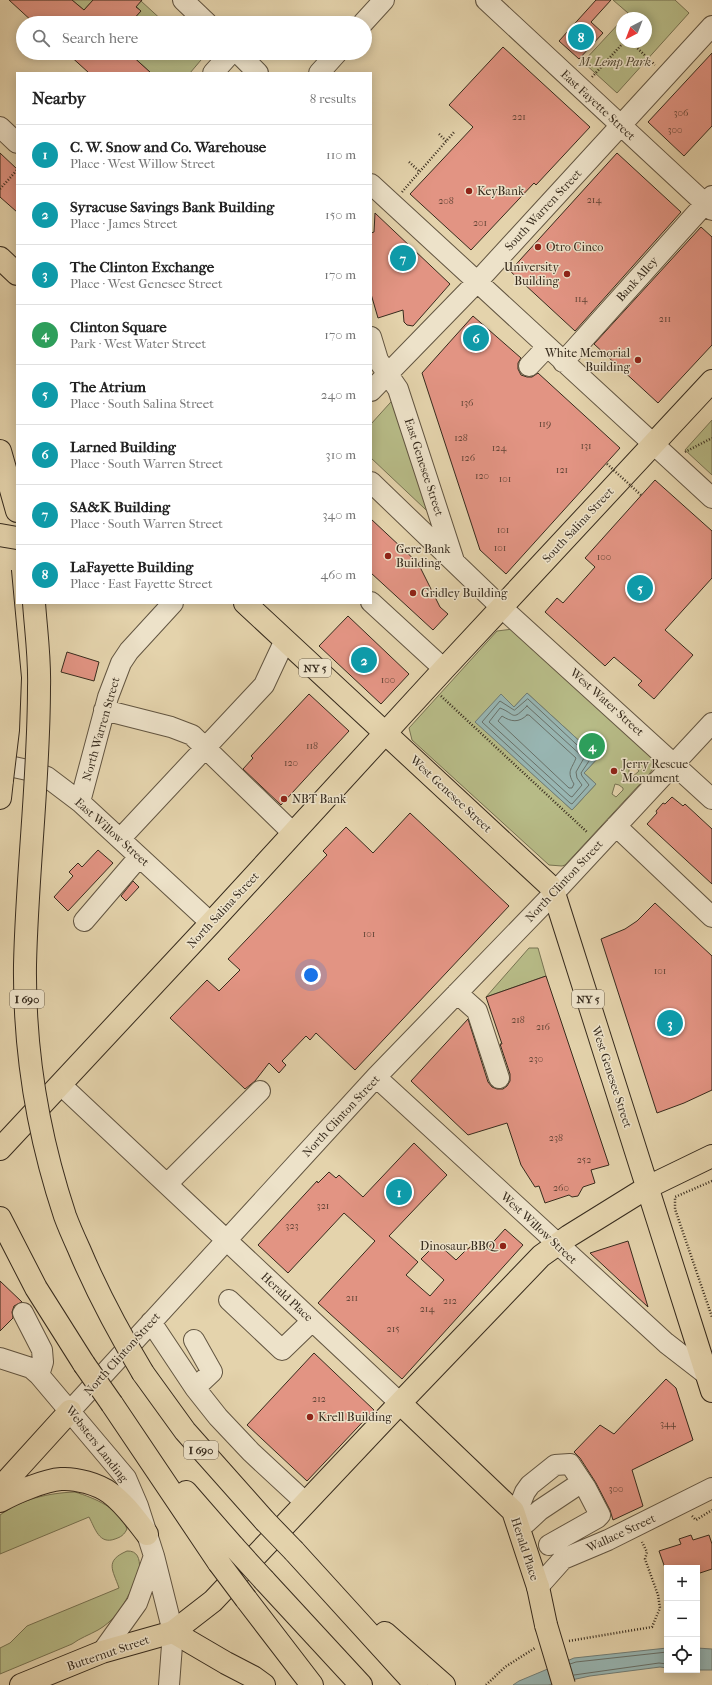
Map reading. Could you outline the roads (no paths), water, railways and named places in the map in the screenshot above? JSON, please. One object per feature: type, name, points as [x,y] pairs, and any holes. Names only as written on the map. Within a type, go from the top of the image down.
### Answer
[{"type":"main road","points":[[0,258],[16,273]]},
{"type":"main road","name":"South Salina Street","points":[[444,669],[712,381]]},
{"type":"main road","points":[[0,451],[16,507]]},
{"type":"main road","points":[[0,535],[16,538]]},
{"type":"main road","points":[[0,571],[10,678],[8,730],[1,781]]},
{"type":"main road","name":"I 690","points":[[34,604],[40,685],[25,966],[28,1042],[35,1097],[44,1146],[66,1218],[93,1284],[118,1330],[143,1373],[185,1431],[265,1521],[416,1685]]},
{"type":"main road","name":"NY 5","points":[[246,604],[386,732]]},
{"type":"main road","name":"North Salina Street","points":[[0,1149],[211,923],[444,669]]},
{"type":"main road","name":"West Genesee Street","points":[[386,732],[550,886],[554,892],[708,1372]]},
{"type":"main road","points":[[264,1685],[253,1677],[173,1632],[213,1600],[541,1256],[557,1244],[648,1187],[712,1156]]},
{"type":"main road","points":[[0,1218],[36,1288],[84,1364],[219,1563],[312,1685]]},
{"type":"main road","name":"Herald Place","points":[[400,1403],[518,1516],[538,1587],[546,1625],[564,1685]]},
{"type":"main road","points":[[112,1404],[234,1547],[361,1685]]},
{"type":"main road","points":[[0,1488],[70,1411]]},
{"type":"main road","points":[[0,1501],[17,1492],[60,1479],[75,1480],[99,1487],[110,1493],[125,1507],[147,1534]]},
{"type":"main road","points":[[324,1585],[363,1614],[442,1683]]},
{"type":"main road","name":"Butternut Street","points":[[21,1685],[102,1652],[173,1632]]},
{"type":"street","points":[[183,0],[204,13]]},
{"type":"street","points":[[370,16],[384,0]]},
{"type":"street","name":"East Fayette Street","points":[[486,0],[620,126],[710,203]]},
{"type":"street","name":"South Warren Street","points":[[372,390],[477,282],[712,26]]},
{"type":"street","points":[[214,72],[225,60]]},
{"type":"street","points":[[245,60],[257,72]]},
{"type":"street","points":[[320,72],[331,60]]},
{"type":"street","points":[[0,127],[16,142]]},
{"type":"street","points":[[372,185],[712,498]]},
{"type":"street","name":"Bank Alley","points":[[563,362],[710,203]]},
{"type":"street","name":"East Genesee Street","points":[[372,340],[378,360],[398,389],[455,563]]},
{"type":"street","points":[[529,366],[547,347]]},
{"type":"street","name":"West Water Street","points":[[372,483],[501,607],[712,798]]},
{"type":"street","points":[[372,603],[444,669]]},
{"type":"street","name":"North Warren Street","points":[[80,802],[104,710],[121,663],[129,651],[172,604]]},
{"type":"street","points":[[120,839],[264,685],[285,640]]},
{"type":"street","points":[[104,710],[172,727],[192,735],[293,834]]},
{"type":"street","name":"North Clinton Street","points":[[70,1411],[376,1077],[554,892],[712,723]]},
{"type":"street","name":"East Willow Street","points":[[1,781],[32,770],[47,777],[80,802],[211,923]]},
{"type":"street","points":[[616,826],[712,917]]},
{"type":"street","points":[[84,921],[139,857]]},
{"type":"street","points":[[457,993],[477,1011],[499,1078]]},
{"type":"street","name":"West Willow Street","points":[[376,1077],[666,1343],[708,1372]]},
{"type":"street","name":"Herald Place","points":[[61,1085],[400,1403]]},
{"type":"street","points":[[167,1184],[260,1091]]},
{"type":"street","points":[[229,1300],[282,1350],[312,1321]]},
{"type":"street","points":[[23,1313],[42,1350],[43,1362],[39,1375]]},
{"type":"street","points":[[151,1322],[195,1388],[218,1417],[251,1452],[306,1503]]},
{"type":"street","points":[[194,1340],[212,1372],[195,1388]]},
{"type":"street","name":"Websters Landing","points":[[0,1358],[31,1368],[39,1375],[126,1478],[138,1506],[154,1556],[173,1632],[169,1685]]},
{"type":"street","points":[[518,1516],[525,1492],[530,1485],[555,1465],[570,1464],[582,1482],[600,1516],[549,1545]]},
{"type":"street","points":[[518,1516],[540,1510],[582,1482]]},
{"type":"street","name":"Wallace Street","points":[[538,1587],[563,1559],[608,1540],[712,1488]]},
{"type":"street","name":"Herald Place","points":[[518,1516],[563,1559]]},
{"type":"street","points":[[102,1652],[137,1603],[154,1556]]},
{"type":"water","points":[[527,693],[598,758],[584,773],[596,784],[572,810],[475,722],[501,694],[514,707]]},
{"type":"water","points":[[664,1648],[664,1668],[590,1676],[548,1685],[513,1685],[519,1681],[574,1658]]},
{"type":"water","points":[[700,1648],[712,1649],[712,1670],[700,1670]]},
{"type":"place","name":"LaFayette Building","points":[[581,37]]},
{"type":"place","name":"KeyBank","points":[[469,191]]},
{"type":"place","name":"Otro Cinco","points":[[538,247]]},
{"type":"place","name":"SA&K Building","points":[[403,258]]},
{"type":"place","name":"University Building","points":[[567,274]]},
{"type":"place","name":"Larned Building","points":[[476,338]]},
{"type":"place","name":"White Memorial Building","points":[[638,360]]},
{"type":"place","name":"Gere Bank Building","points":[[388,556]]},
{"type":"place","name":"The Atrium","points":[[640,588]]},
{"type":"place","name":"Gridley Building","points":[[413,593]]},
{"type":"place","name":"Syracuse Savings Bank Building","points":[[364,660]]},
{"type":"place","name":"Clinton Square","points":[[592,746]]},
{"type":"place","name":"Jerry Rescue Monument","points":[[614,771]]},
{"type":"place","name":"NBT Bank","points":[[284,799]]},
{"type":"place","name":"The Clinton Exchange","points":[[670,1023]]},
{"type":"place","name":"C. W. Snow and Co. Warehouse","points":[[399,1192]]},
{"type":"place","name":"Dinosaur BBQ","points":[[503,1246]]},
{"type":"place","name":"Krell Building","points":[[310,1417]]},
{"type":"park label","name":"M. Lemp Park","points":[[615,62]]}]
